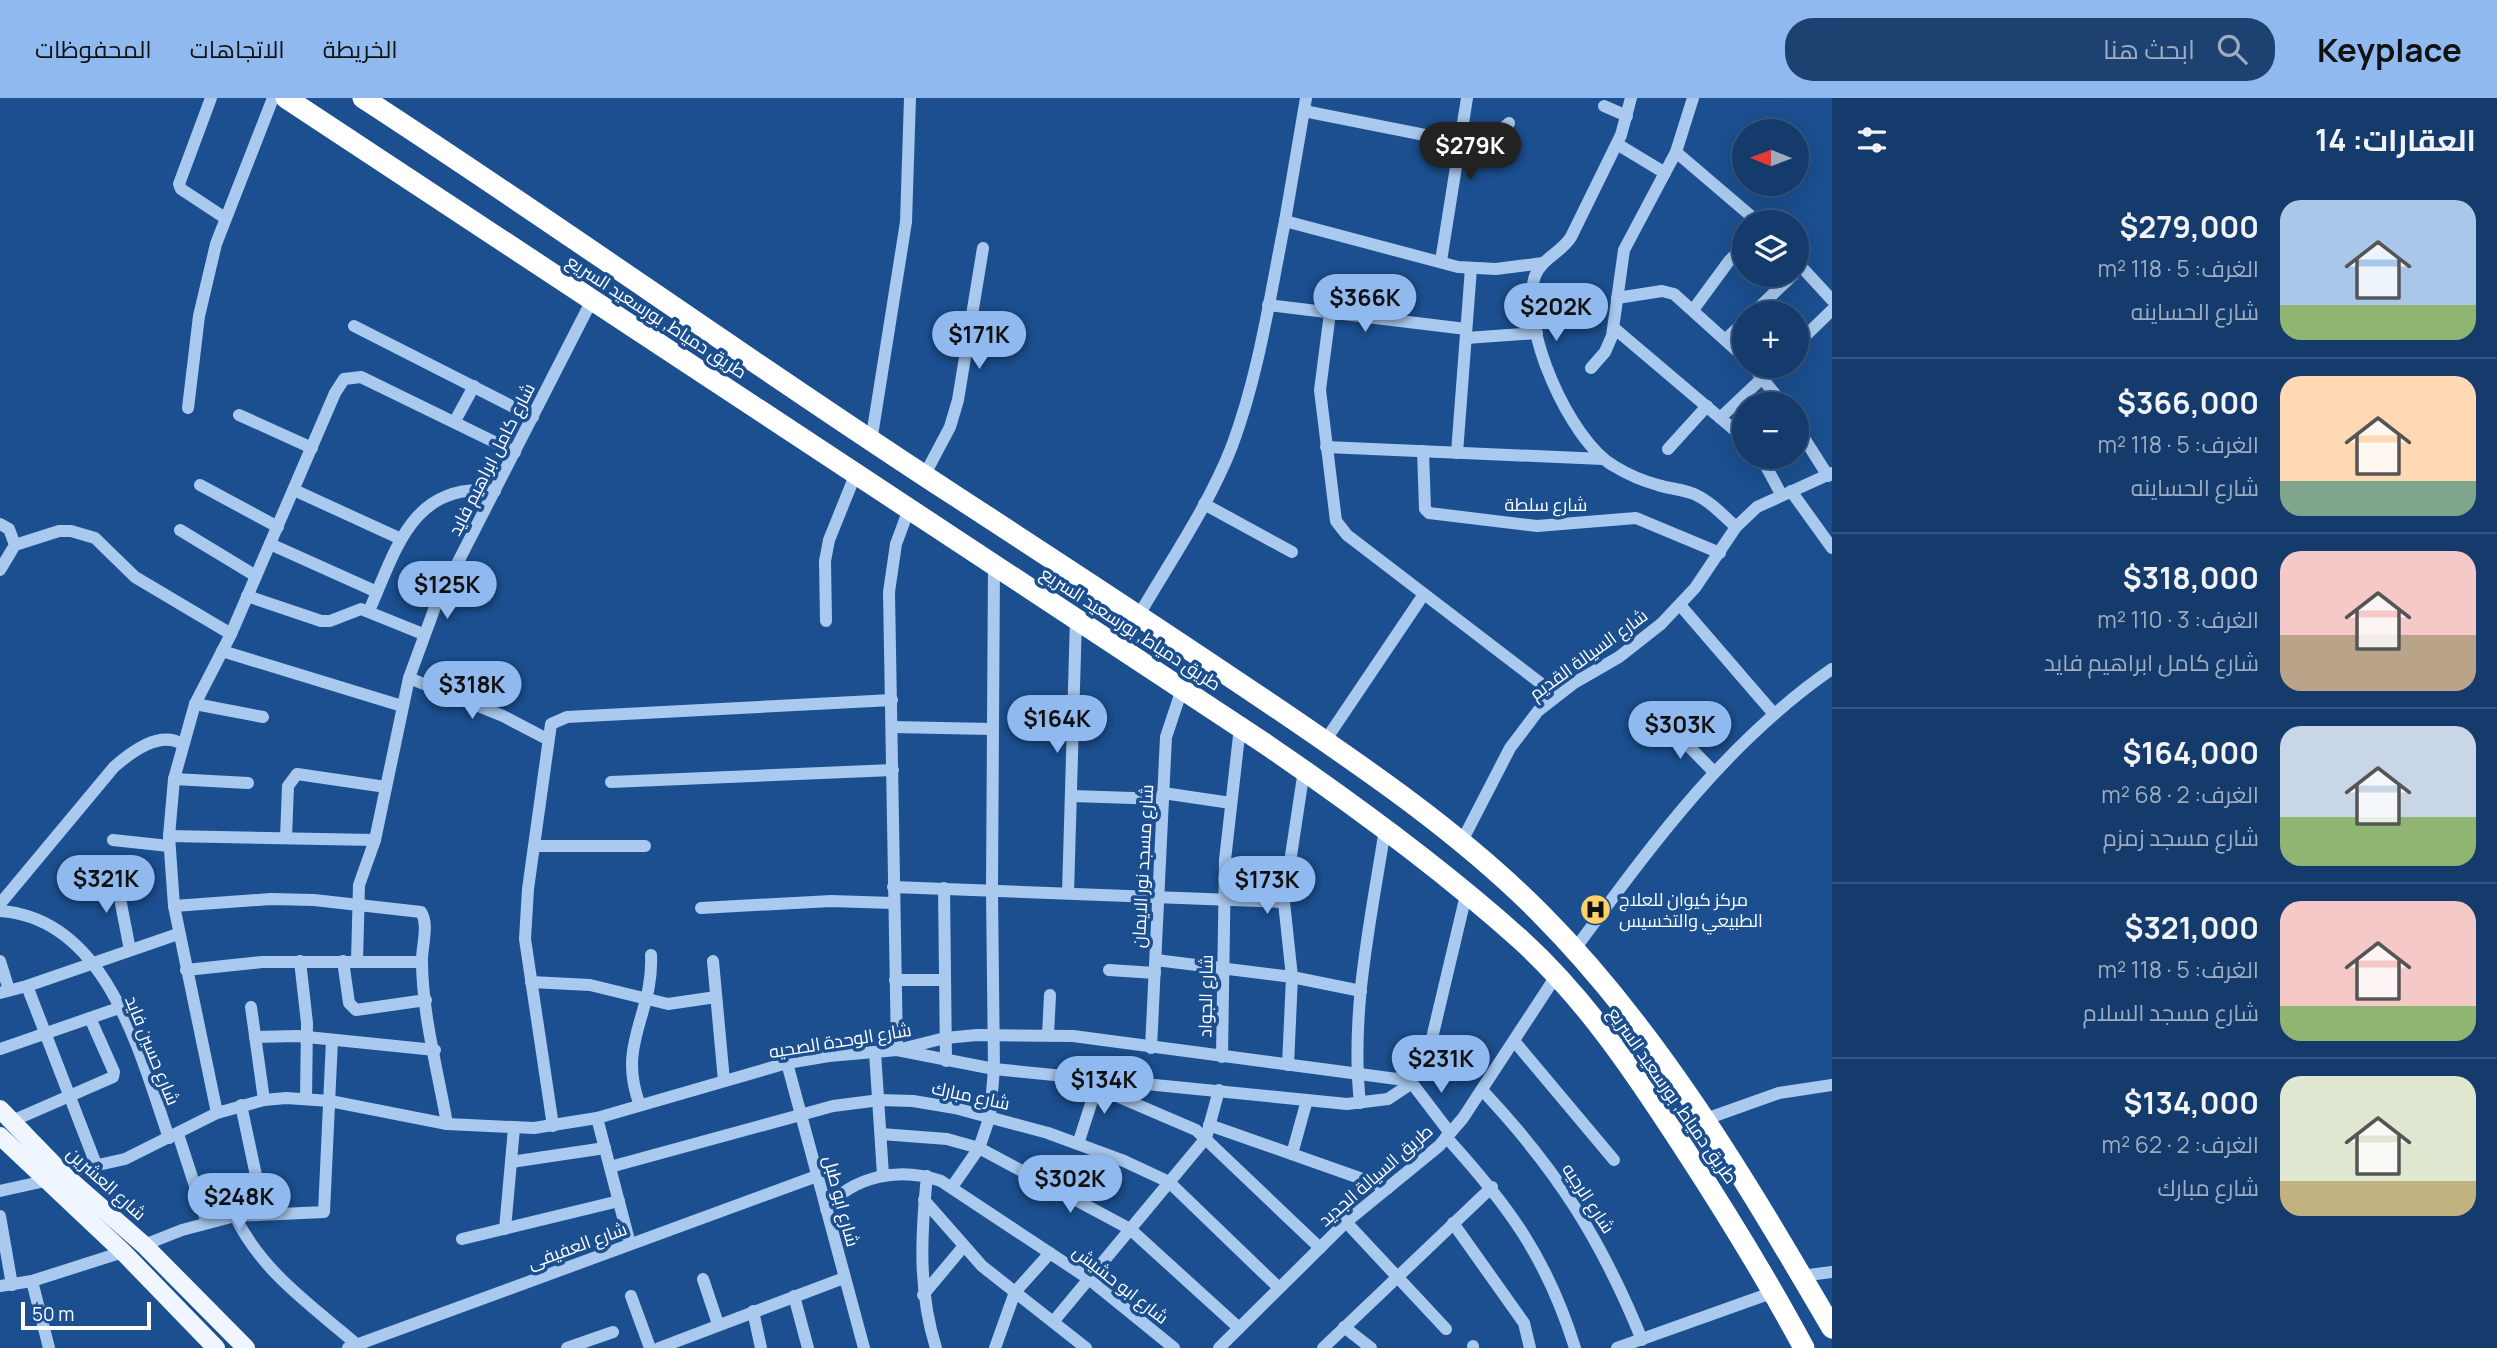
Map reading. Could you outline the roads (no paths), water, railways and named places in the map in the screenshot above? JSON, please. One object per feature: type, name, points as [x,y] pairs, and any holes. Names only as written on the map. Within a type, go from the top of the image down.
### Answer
[{"type":"highway","name":"طريق دمياط, بورسعيد السريع","points":[[286,98],[1285,757],[1385,830],[1521,940],[1556,976],[1622,1055],[1750,1250],[1804,1348]]},
{"type":"highway","name":"طريق دمياط, بورسعيد السريع","points":[[363,98],[872,442],[1139,615],[1305,727],[1461,843],[1537,910],[1575,949],[1647,1036],[1739,1173],[1832,1328]]},
{"type":"highway","points":[[1285,757],[1305,727]]},
{"type":"highway","points":[[1343,798],[1363,768]]},
{"type":"highway","points":[[1712,1189],[1739,1173]]},
{"type":"highway","points":[[1750,1250],[1777,1234]]},
{"type":"main road","name":"شارع العشرين","points":[[6,1115],[62,1173],[144,1245],[246,1348]]},
{"type":"main road","points":[[0,1136],[7,1152],[45,1181],[123,1252],[216,1348]]},
{"type":"street","points":[[211,98],[179,184],[181,189],[225,218]]},
{"type":"street","points":[[188,408],[199,316],[225,218],[273,98]]},
{"type":"street","points":[[872,442],[906,222],[910,98]]},
{"type":"street","points":[[1139,615],[1204,504],[1222,468],[1244,411],[1285,221],[1306,98]]},
{"type":"street","points":[[1441,261],[1467,98]]},
{"type":"street","points":[[1603,459],[1563,406],[1547,370],[1537,333],[1534,284],[1543,262],[1567,243],[1617,144],[1628,116],[1631,98]]},
{"type":"street","points":[[1591,368],[1609,345],[1614,328],[1624,250],[1676,152],[1693,98]]},
{"type":"street","points":[[1604,106],[1628,116]]},
{"type":"street","points":[[1304,111],[1460,142],[1490,140],[1509,123]]},
{"type":"street","points":[[1617,144],[1665,173]]},
{"type":"street","points":[[1676,152],[1744,210]]},
{"type":"street","points":[[1285,221],[1471,268],[1543,262]]},
{"type":"street","points":[[924,476],[950,427],[958,400],[983,248]]},
{"type":"street","points":[[1693,310],[1732,258]]},
{"type":"street","points":[[1457,453],[1471,268]]},
{"type":"street","points":[[1809,280],[1832,300]]},
{"type":"street","points":[[1765,301],[1779,287]]},
{"type":"street","points":[[1617,298],[1668,292],[1680,297],[1732,345]]},
{"type":"street","name":"شارع كامل ابراهيم فايد","points":[[357,961],[357,904],[361,876],[375,840],[408,678],[423,634],[592,300]]},
{"type":"street","points":[[1268,305],[1466,333],[1537,333]]},
{"type":"street","points":[[1809,332],[1832,310]]},
{"type":"street","points":[[1330,313],[1320,390],[1333,513],[1341,528],[1556,695]]},
{"type":"street","points":[[354,326],[533,417]]},
{"type":"street","points":[[1614,328],[1732,428]]},
{"type":"street","points":[[1726,339],[1732,333]]},
{"type":"street","points":[[217,1113],[178,934],[169,841],[174,779],[181,744],[195,704],[231,634],[338,387],[349,377],[368,380],[515,452]]},
{"type":"street","points":[[1720,418],[1762,378],[1773,392]]},
{"type":"street","points":[[455,421],[474,386]]},
{"type":"street","points":[[1668,449],[1706,407]]},
{"type":"street","points":[[239,415],[312,448]]},
{"type":"street","points":[[1809,443],[1830,474]]},
{"type":"street","points":[[1326,447],[1603,459],[1648,482],[1695,494],[1736,527]]},
{"type":"street","name":"شارع سلطة","points":[[1423,451],[1425,506],[1429,513],[1537,526],[1636,518],[1720,553]]},
{"type":"street","points":[[1770,469],[1832,548]]},
{"type":"street","points":[[826,621],[825,561],[829,540],[856,473]]},
{"type":"street","name":"شارع السيالة القديم","points":[[1461,843],[1510,748],[1538,710],[1556,695],[1619,657],[1680,605],[1720,553],[1736,527],[1757,507],[1830,474]]},
{"type":"street","points":[[200,485],[278,527]]},
{"type":"street","points":[[294,490],[401,538]]},
{"type":"street","points":[[369,611],[401,538],[419,512],[432,502],[463,490],[495,491]]},
{"type":"street","points":[[1204,504],[1292,552]]},
{"type":"street","points":[[909,509],[896,544],[889,592],[897,1050],[995,1069],[1307,1100],[1360,1103],[1388,1099],[1409,1080],[1429,1055],[1466,895]]},
{"type":"street","points":[[0,524],[9,530],[15,545]]},
{"type":"street","points":[[180,530],[256,576]]},
{"type":"street","points":[[0,570],[15,545],[58,531],[71,531],[95,538],[135,577],[231,634]]},
{"type":"street","points":[[270,544],[377,592]]},
{"type":"street","points":[[952,1187],[979,1148],[990,1116],[995,1069],[992,890],[994,565]]},
{"type":"street","points":[[1325,741],[1424,594]]},
{"type":"street","points":[[247,596],[321,621],[338,619],[353,611],[369,611],[423,634]]},
{"type":"street","points":[[1680,605],[1774,714]]},
{"type":"street","points":[[1068,893],[1076,618]]},
{"type":"street","points":[[222,651],[402,706]]},
{"type":"street","points":[[1575,949],[1665,827],[1714,772],[1774,714],[1832,669]]},
{"type":"street","points":[[408,678],[503,716],[547,740]]},
{"type":"street","name":"شارع مسجد نور الايمان","points":[[1151,1048],[1166,737],[1182,689]]},
{"type":"street","points":[[553,1126],[531,982],[525,914],[551,724],[567,717],[892,699]]},
{"type":"street","points":[[195,704],[263,717]]},
{"type":"street","points":[[892,727],[992,729]]},
{"type":"street","name":"شارع الجواد","points":[[1222,1057],[1224,900],[1240,727]]},
{"type":"street","points":[[1670,727],[1714,772]]},
{"type":"street","points":[[0,904],[122,760],[149,743],[177,741],[181,744]]},
{"type":"street","points":[[611,782],[893,770]]},
{"type":"street","points":[[1288,1065],[1292,977],[1284,902],[1304,770]]},
{"type":"street","points":[[286,838],[288,786],[296,774],[386,787]]},
{"type":"street","points":[[174,779],[248,783]]},
{"type":"street","points":[[1072,796],[1163,796],[1231,803]]},
{"type":"street","points":[[1360,1103],[1357,1075],[1361,991],[1385,830]]},
{"type":"street","points":[[113,840],[375,840]]},
{"type":"street","points":[[535,846],[645,846]]},
{"type":"street","points":[[115,873],[130,950]]},
{"type":"street","points":[[893,887],[1284,902]]},
{"type":"street","points":[[944,888],[946,1061]]},
{"type":"street","points":[[174,906],[271,899],[357,904],[421,912],[424,920],[422,962],[426,1000],[447,1124]]},
{"type":"street","points":[[701,908],[831,901],[893,903]]},
{"type":"street","name":"شارع حسين فايد","points":[[0,911],[34,916],[52,925],[68,936],[93,963],[119,1008],[141,1056],[207,1223]]},
{"type":"street","points":[[0,961],[5,992],[178,934]]},
{"type":"street","points":[[640,1105],[635,1091],[631,1060],[636,1029],[648,1001],[651,956]]},
{"type":"street","points":[[186,970],[224,964],[300,961],[422,962]]},
{"type":"street","points":[[300,961],[308,1037],[306,1099]]},
{"type":"street","points":[[342,961],[349,1003],[356,1010],[426,1000]]},
{"type":"street","points":[[713,961],[723,1081]]},
{"type":"street","points":[[1109,970],[1223,967],[1361,991]]},
{"type":"street","name":"طريق السيالة الجديد","points":[[1219,1348],[1346,1222],[1448,1135],[1483,1091],[1556,976]]},
{"type":"street","points":[[895,981],[945,980]]},
{"type":"street","points":[[531,982],[618,989],[648,1001],[668,1004],[716,997]]},
{"type":"street","points":[[27,986],[97,1167]]},
{"type":"street","points":[[1048,1035],[1050,995]]},
{"type":"street","points":[[251,1007],[264,1100]]},
{"type":"street","points":[[0,1049],[119,1008]]},
{"type":"street","points":[[6,1115],[70,1097],[114,1075],[90,1018]]},
{"type":"street","name":"شارع الوحدة الصحيه","points":[[62,1173],[125,1159],[217,1113],[264,1100],[330,1101],[447,1124],[514,1128],[553,1126],[597,1118],[787,1063],[897,1050],[945,1038],[995,1034],[1048,1035],[1409,1080]]},
{"type":"street","points":[[255,1037],[308,1037],[435,1050]]},
{"type":"street","points":[[144,1245],[235,1216],[324,1212],[332,1040]]},
{"type":"street","points":[[1515,1042],[1614,1160]]},
{"type":"street","points":[[875,1052],[883,1175]]},
{"type":"street","name":"شارع ابو طبل","points":[[787,1063],[864,1348]]},
{"type":"street","points":[[1078,1144],[1099,1079]]},
{"type":"street","points":[[1409,1080],[1530,1240],[1560,1298],[1575,1348]]},
{"type":"street","points":[[1703,1120],[1779,1093],[1832,1085]]},
{"type":"street","points":[[1053,1322],[1206,1138],[1219,1090]]},
{"type":"street","name":"شارع الرجيه","points":[[1483,1091],[1523,1134],[1566,1191],[1620,1284],[1642,1340]]},
{"type":"street","points":[[1119,1097],[1183,1123],[1206,1138],[1320,1248]]},
{"type":"street","name":"شارع مبارك","points":[[610,1167],[801,1114],[880,1100],[913,1101],[990,1116],[1078,1144],[1169,1182],[1279,1288]]},
{"type":"street","points":[[1292,1154],[1307,1100]]},
{"type":"street","points":[[241,1105],[264,1213]]},
{"type":"street","points":[[597,1118],[631,1244]]},
{"type":"street","points":[[1209,1125],[1388,1188]]},
{"type":"street","points":[[505,1229],[514,1128]]},
{"type":"street","points":[[881,1134],[947,1139],[979,1148],[1130,1229],[1239,1328]]},
{"type":"street","points":[[511,1162],[605,1148]]},
{"type":"street","name":"شارع ابو حشيش","points":[[826,1209],[837,1196],[858,1183],[883,1175],[927,1176],[952,1187],[1089,1279],[1174,1348]]},
{"type":"street","name":"شارع العفيفى","points":[[356,1347],[817,1176]]},
{"type":"street","points":[[927,1176],[923,1295],[936,1348]]},
{"type":"street","points":[[0,1191],[45,1181]]},
{"type":"street","points":[[1323,1348],[1492,1187]]},
{"type":"street","points":[[925,1200],[962,1247],[1086,1348]]},
{"type":"street","points":[[462,1240],[619,1201]]},
{"type":"street","points":[[0,1216],[6,1285],[33,1281],[123,1252]]},
{"type":"street","points":[[235,1216],[258,1254],[281,1280],[356,1347]]},
{"type":"street","points":[[1346,1222],[1446,1328]]},
{"type":"street","points":[[1453,1223],[1524,1323],[1530,1348]]},
{"type":"street","points":[[923,1295],[962,1247]]},
{"type":"street","points":[[995,1348],[1015,1292],[1050,1253]]},
{"type":"street","points":[[1801,1276],[1832,1272]]},
{"type":"street","points":[[659,1348],[692,1333],[845,1278]]},
{"type":"street","points":[[703,1279],[718,1324]]},
{"type":"street","points":[[33,1281],[49,1348]]},
{"type":"street","points":[[1617,1348],[1774,1292]]},
{"type":"street","points":[[631,1296],[650,1348]]},
{"type":"street","points":[[794,1296],[808,1348]]},
{"type":"street","points":[[753,1311],[761,1348]]},
{"type":"street","points":[[1344,1327],[1371,1348]]},
{"type":"street","points":[[567,1348],[613,1332]]},
{"type":"street","points":[[692,1333],[697,1348]]},
{"type":"place","name":"مركز كيوان للعلاج الطبيعي والتخسيس","points":[[1596,909]]}]
